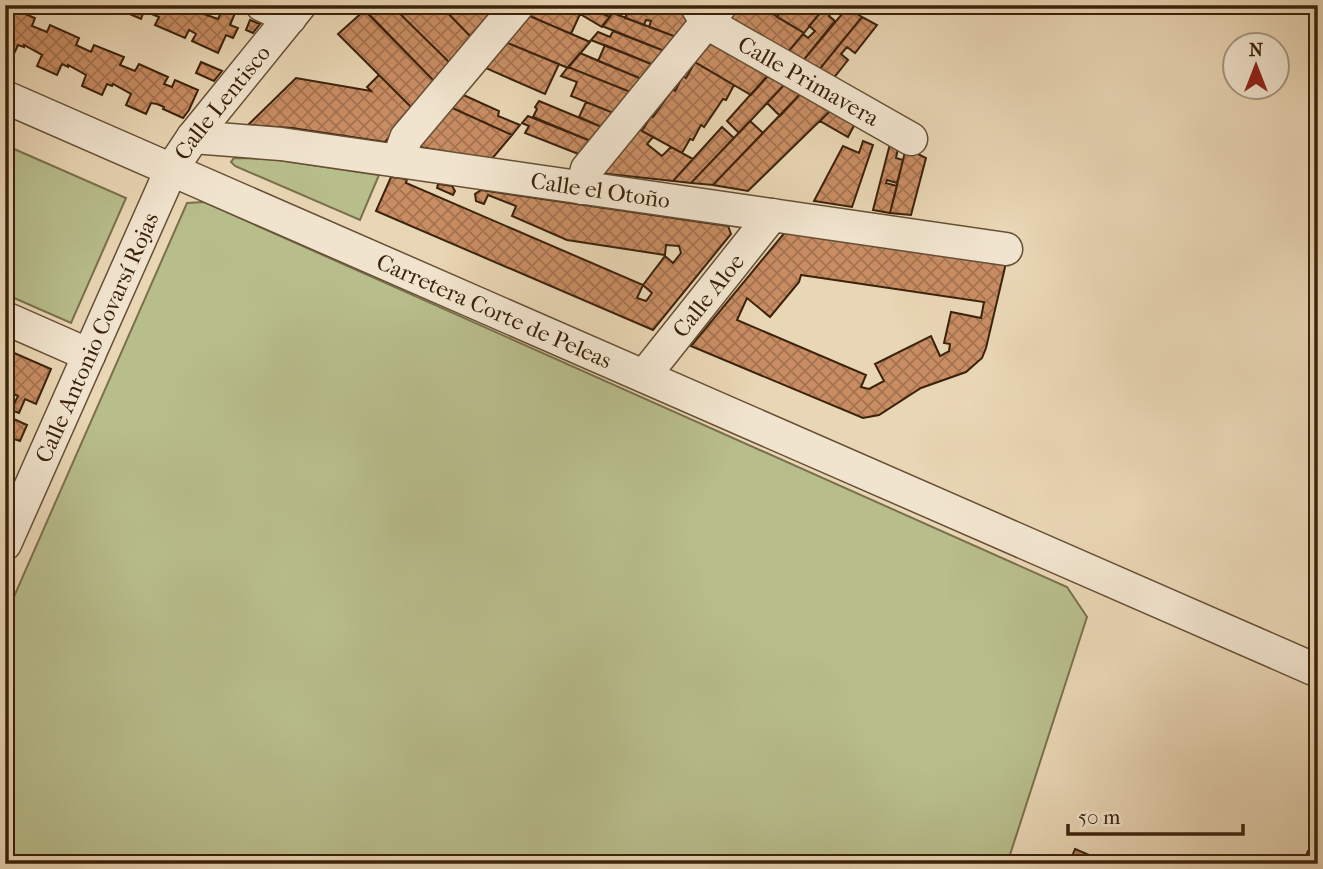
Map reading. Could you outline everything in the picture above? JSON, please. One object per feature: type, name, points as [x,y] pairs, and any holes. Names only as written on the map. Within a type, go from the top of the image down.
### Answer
[{"type":"street","points":[[398,161],[405,138],[518,5]]},
{"type":"street","name":"Calle Lentisco","points":[[171,170],[284,9]]},
{"type":"street","points":[[582,188],[587,169],[708,11]]},
{"type":"street","name":"Calle Primavera","points":[[708,11],[911,139]]},
{"type":"street","name":"Carretera Corte de Peleas","points":[[5,97],[1318,671]]},
{"type":"street","name":"Calle el Otoño","points":[[193,137],[281,144],[1006,249]]},
{"type":"street","name":"Calle Antonio Covarsí Rojas","points":[[5,544],[171,170]]},
{"type":"street","name":"Calle Aloe","points":[[644,376],[772,215]]},
{"type":"street","points":[[5,318],[89,355]]},
{"type":"green space","points":[[5,145],[126,198],[71,323],[5,294]]},
{"type":"green space","points":[[234,158],[271,159],[379,175],[360,220],[235,166],[231,162]]},
{"type":"green space","points":[[204,202],[1067,587],[1087,617],[1007,864],[5,864],[5,617],[187,203]]},
{"type":"building","points":[[194,5],[192,8],[198,12],[218,19],[223,8],[235,13],[230,25],[238,28],[233,38],[226,35],[218,53],[192,41],[196,34],[189,30],[185,38],[155,25],[159,17],[144,11],[141,19],[111,6]]},
{"type":"building","points":[[359,5],[391,5],[450,63],[435,82]]},
{"type":"building","points":[[403,5],[440,5],[472,38],[450,63],[398,12]]},
{"type":"building","points":[[440,5],[491,5],[496,10],[472,38]]},
{"type":"building","points":[[533,5],[582,5],[610,17],[602,27],[580,14],[571,34],[525,14]]},
{"type":"building","points":[[631,5],[678,5],[690,24],[679,38],[649,27],[651,21],[646,20],[644,25],[625,18]]},
{"type":"building","points":[[736,5],[758,5],[804,33],[787,53],[726,18]]},
{"type":"building","points":[[758,5],[820,5],[824,8],[804,33],[777,17],[780,13],[774,9],[772,13]]},
{"type":"building","points":[[827,5],[837,5],[829,16],[835,21],[802,62],[787,53],[803,34],[808,38],[815,31],[809,26]]},
{"type":"building","points":[[6,6],[35,18],[32,26],[47,32],[50,25],[79,38],[76,45],[91,52],[94,45],[124,57],[120,65],[135,71],[139,64],[168,77],[164,84],[172,87],[175,80],[198,90],[189,110],[183,118],[151,103],[146,114],[126,105],[131,94],[113,84],[107,84],[102,95],[82,86],[86,75],[68,65],[62,64],[57,75],[37,66],[42,55],[24,45],[18,45],[13,56],[5,52]]},
{"type":"building","points":[[847,8],[862,17],[818,71],[802,62]]},
{"type":"building","points":[[365,10],[435,82],[413,109],[338,34]]},
{"type":"building","points":[[613,13],[679,38],[667,52],[602,26]]},
{"type":"building","points":[[525,14],[590,42],[568,68],[503,41]]},
{"type":"building","points":[[862,17],[877,25],[855,53],[847,47],[841,54],[848,60],[833,79],[818,71]]},
{"type":"building","points":[[250,20],[260,24],[253,33],[246,30]]},
{"type":"building","points":[[613,31],[667,52],[656,66],[591,40],[598,32],[610,37]]},
{"type":"building","points":[[503,41],[559,64],[545,94],[481,66]]},
{"type":"building","points":[[705,41],[768,76],[751,95],[691,60]]},
{"type":"building","points":[[605,45],[656,66],[644,80],[598,61]]},
{"type":"building","points":[[580,53],[644,80],[633,93],[568,67]]},
{"type":"building","points":[[201,62],[222,71],[214,81],[196,73]]},
{"type":"building","points":[[695,62],[734,85],[726,100],[723,99],[704,127],[701,125],[682,153],[642,131],[673,89],[675,91],[683,76],[686,78]]},
{"type":"building","points":[[568,67],[633,93],[616,114],[571,96],[577,82],[561,76]]},
{"type":"building","points":[[769,74],[786,83],[739,133],[727,121]]},
{"type":"building","points":[[379,75],[413,109],[385,142],[292,128],[248,125],[296,78],[371,91],[367,87]]},
{"type":"building","points":[[786,83],[802,92],[780,116],[767,103]]},
{"type":"building","points":[[802,92],[833,108],[748,191],[713,185]]},
{"type":"building","points":[[459,93],[499,111],[498,116],[520,125],[512,135],[448,106]]},
{"type":"building","points":[[539,101],[604,128],[593,142],[533,117]]},
{"type":"building","points":[[586,102],[616,114],[604,128],[579,117]]},
{"type":"building","points":[[448,106],[512,135],[491,160],[420,147],[424,136]]},
{"type":"building","points":[[833,108],[857,120],[848,137],[820,121]]},
{"type":"building","points":[[528,116],[593,142],[581,155],[525,133],[529,126],[522,123]]},
{"type":"building","points":[[750,121],[763,133],[713,185],[691,183]]},
{"type":"building","points":[[635,127],[653,137],[647,144],[662,156],[671,147],[693,159],[673,181],[599,173]]},
{"type":"building","points":[[722,127],[734,138],[691,183],[673,181]]},
{"type":"building","points":[[891,140],[899,144],[896,158],[903,160],[897,183],[887,180],[886,183],[897,186],[890,213],[873,210]]},
{"type":"building","points":[[863,141],[873,145],[852,207],[814,201],[843,146],[859,153]]},
{"type":"building","points":[[906,148],[926,158],[911,215],[890,213]]},
{"type":"building","points":[[391,177],[407,179],[406,183],[643,285],[665,256],[673,263],[681,253],[679,246],[666,245],[665,255],[567,240],[512,216],[516,206],[488,195],[484,204],[476,201],[475,194],[481,190],[728,226],[731,234],[653,330],[376,211]],"holes":[[[643,285],[652,293],[646,301],[637,298]]]},
{"type":"building","points":[[438,184],[452,186],[455,191],[453,195],[437,188]]},
{"type":"building","points":[[786,231],[1006,263],[982,358],[966,372],[921,388],[879,415],[863,418],[691,346]],"holes":[[[801,275],[984,302],[981,318],[951,312],[944,343],[950,344],[949,351],[940,356],[931,336],[875,364],[884,381],[869,389],[861,387],[866,375],[737,320],[747,298],[770,317],[799,282]]]},
{"type":"building","points":[[5,349],[51,369],[36,404],[25,399],[19,413],[11,410],[18,396],[5,390]]},
{"type":"building","points":[[5,415],[27,425],[20,441],[5,436]]},
{"type":"building","points":[[1075,849],[1110,864],[1069,864]]},
{"type":"building","points":[[1308,851],[1318,856],[1318,864],[1302,864]]}]
